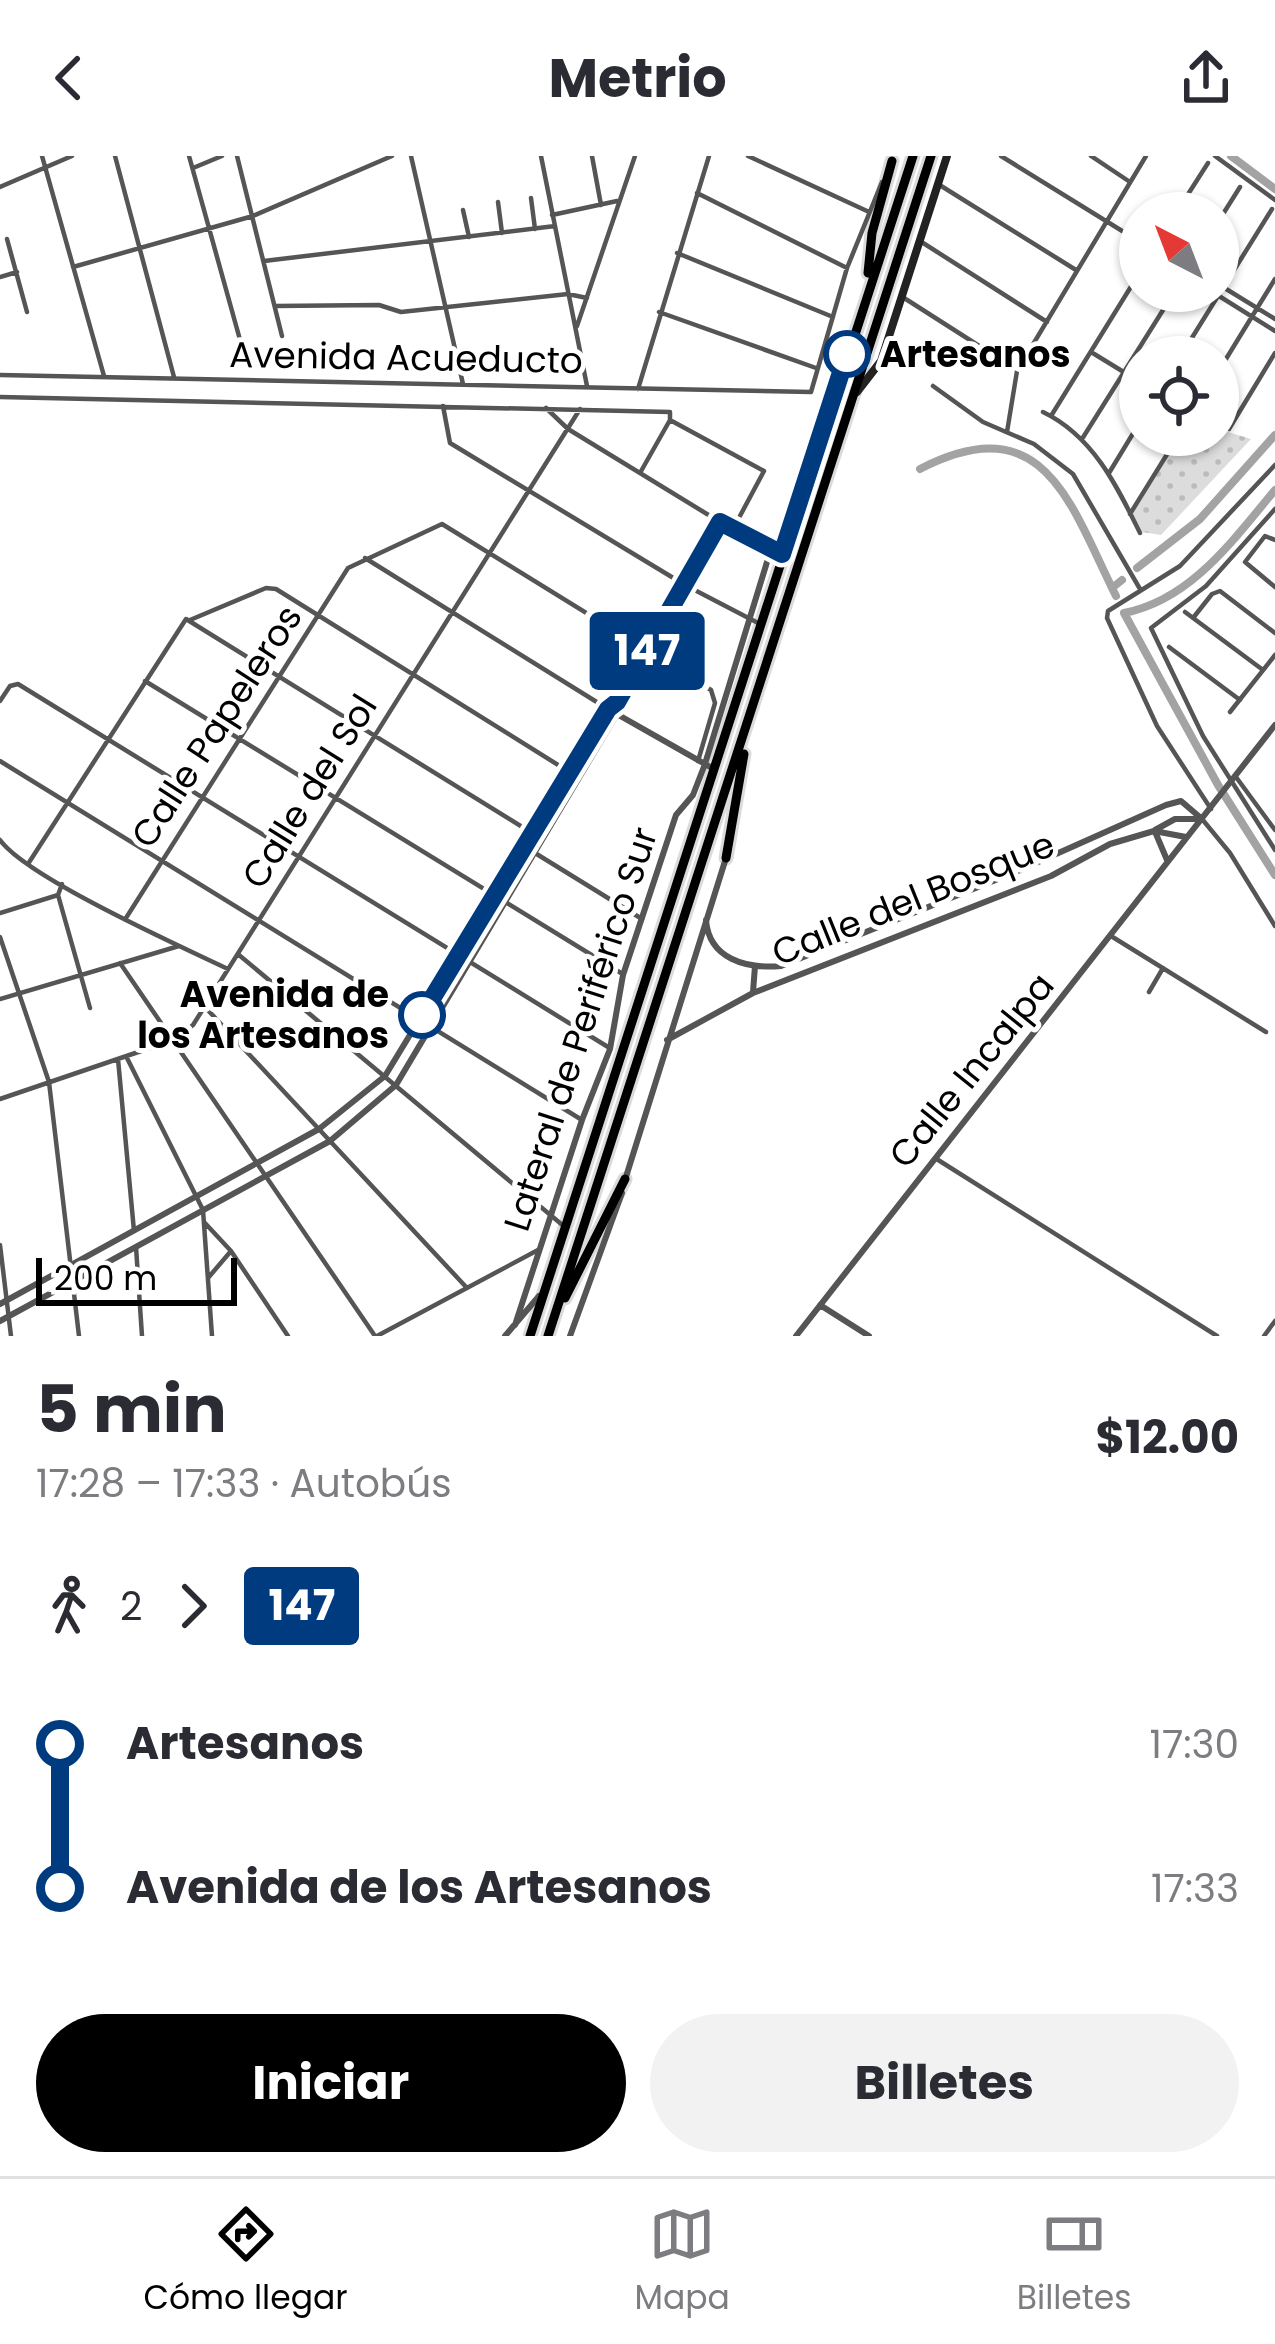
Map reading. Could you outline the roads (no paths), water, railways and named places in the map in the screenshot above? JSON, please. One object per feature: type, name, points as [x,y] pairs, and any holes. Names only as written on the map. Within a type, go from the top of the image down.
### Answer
[{"type":"highway","points":[[530,1336],[706,765],[760,624],[913,156]]},
{"type":"highway","points":[[550,1330],[932,156]]},
{"type":"highway","points":[[866,291],[872,233],[889,158]]},
{"type":"highway","points":[[726,858],[749,719]]},
{"type":"highway","points":[[550,1330],[625,1179]]},
{"type":"main road","points":[[856,393],[880,361],[947,156]]},
{"type":"street","points":[[42,156],[104,377]]},
{"type":"street","points":[[0,188],[72,156]]},
{"type":"street","points":[[115,156],[175,379]]},
{"type":"street","points":[[189,156],[242,347]]},
{"type":"street","points":[[193,169],[222,156]]},
{"type":"street","points":[[237,156],[283,336]]},
{"type":"street","points":[[73,267],[254,216],[392,156]]},
{"type":"street","points":[[411,156],[463,385]]},
{"type":"street","points":[[541,156],[587,388]]},
{"type":"street","points":[[592,156],[601,205]]},
{"type":"street","points":[[576,332],[635,156]]},
{"type":"street","points":[[638,389],[709,156]]},
{"type":"street","points":[[748,156],[867,212]]},
{"type":"street","points":[[1001,156],[1119,228]]},
{"type":"street","points":[[1091,156],[1130,182]]},
{"type":"street","points":[[1215,156],[1275,200]]},
{"type":"street","points":[[1007,432],[1018,370],[1144,157]]},
{"type":"street","points":[[658,312],[815,368],[889,158]]},
{"type":"street","points":[[1190,192],[1208,163]]},
{"type":"street","points":[[938,184],[1078,271]]},
{"type":"street","points":[[1237,192],[1240,187]]},
{"type":"street","points":[[698,193],[847,268]]},
{"type":"street","points":[[531,198],[535,229]]},
{"type":"street","points":[[552,215],[619,200]]},
{"type":"street","points":[[497,202],[502,233]]},
{"type":"street","points":[[1239,259],[1272,209]]},
{"type":"street","points":[[463,210],[469,237]]},
{"type":"street","points":[[264,261],[555,226]]},
{"type":"street","points":[[7,238],[27,312]]},
{"type":"street","points":[[920,241],[1047,322]]},
{"type":"street","points":[[677,253],[833,317]]},
{"type":"street","points":[[0,277],[17,272]]},
{"type":"street","points":[[1239,338],[1275,279]]},
{"type":"street","points":[[275,306],[379,304],[401,312],[568,294],[587,298]]},
{"type":"street","points":[[901,296],[1018,370]]},
{"type":"street","points":[[1239,297],[1275,320]]},
{"type":"street","points":[[1052,416],[1119,306]]},
{"type":"street","points":[[1239,309],[1275,331]]},
{"type":"street","points":[[1091,352],[1119,369]]},
{"type":"street","points":[[1239,412],[1275,353]]},
{"type":"street","name":"Avenida Acueducto","points":[[0,374],[811,392],[815,368]]},
{"type":"street","points":[[1082,439],[1119,382]]},
{"type":"street","points":[[933,386],[983,422],[1034,444],[1073,474],[1140,590]]},
{"type":"street","name":"Avenida Acueducto","points":[[0,398],[580,409],[670,416]]},
{"type":"street","points":[[443,406],[450,442],[685,585],[760,624]]},
{"type":"street","points":[[546,409],[568,429],[720,522],[782,554]]},
{"type":"street","name":"Calle del Sol","points":[[0,1099],[186,1033],[580,409]]},
{"type":"street","points":[[1043,412],[1082,439],[1109,472],[1140,533]]},
{"type":"street","points":[[640,473],[670,416],[764,471],[733,529]]},
{"type":"street","points":[[1109,472],[1119,456]]},
{"type":"street","points":[[1130,514],[1166,456]]},
{"type":"street","points":[[1214,805],[1157,726],[1107,618],[1108,610],[1180,566],[1275,465]]},
{"type":"street","points":[[1275,509],[1206,586],[1151,628],[1203,736],[1275,850]]},
{"type":"street","points":[[0,1321],[329,1141],[396,1085],[580,778],[617,702],[720,522]]},
{"type":"street","points":[[446,524],[711,689],[706,765],[364,558],[446,524]]},
{"type":"street","points":[[1275,540],[1265,536],[1245,562],[1275,586]]},
{"type":"street","name":"Lateral de Periférico Sur","points":[[515,1324],[610,1049],[623,975],[676,815],[693,795],[706,765],[771,549]]},
{"type":"street","name":"Calle Papeleros","points":[[126,918],[352,563],[364,558]]},
{"type":"street","points":[[28,864],[188,620],[271,588],[580,778]]},
{"type":"street","points":[[1193,618],[1220,591],[1275,633]]},
{"type":"street","points":[[1185,612],[1263,670]]},
{"type":"street","points":[[188,620],[532,833]]},
{"type":"street","points":[[1169,646],[1240,700]]},
{"type":"street","points":[[1230,712],[1275,655]]},
{"type":"street","points":[[145,681],[623,975]]},
{"type":"street","points":[[0,701],[14,683],[610,1049]]},
{"type":"street","points":[[3,1302],[319,1129],[385,1076],[569,772],[613,711]]},
{"type":"street","points":[[1154,831],[1175,819],[1202,819],[1275,725]]},
{"type":"street","points":[[0,760],[582,1120]]},
{"type":"street","points":[[1232,782],[1275,830]]},
{"type":"street","points":[[1168,863],[1154,831],[1166,805],[1181,801],[1230,853],[1275,926]]},
{"type":"street","name":"Calle del Bosque","points":[[706,920],[707,935],[720,955],[755,965],[781,966],[1166,805]]},
{"type":"street","name":"Calle Incalpa","points":[[796,1336],[1202,819]]},
{"type":"street","name":"Calle del Bosque","points":[[667,1040],[753,993],[1051,876],[1110,844],[1154,831],[1186,837]]},
{"type":"street","points":[[0,840],[9,852],[62,884],[228,968]]},
{"type":"street","points":[[535,854],[642,919]]},
{"type":"street","points":[[570,1336],[618,1213],[726,858]]},
{"type":"street","points":[[62,884],[58,895],[90,1008]]},
{"type":"street","points":[[0,914],[58,895]]},
{"type":"street","points":[[1111,936],[1266,1032]]},
{"type":"street","points":[[0,937],[49,1082],[79,1336]]},
{"type":"street","points":[[0,999],[179,946]]},
{"type":"street","points":[[238,954],[566,1228]]},
{"type":"street","points":[[120,963],[376,1336],[538,1250]]},
{"type":"street","points":[[753,993],[755,965]]},
{"type":"street","points":[[1148,992],[1162,968]]},
{"type":"street","points":[[204,1006],[467,1288]]},
{"type":"street","points":[[122,1057],[203,1210],[212,1336]]},
{"type":"street","points":[[122,1057],[134,1231]]},
{"type":"street","points":[[935,1158],[1217,1336]]},
{"type":"street","points":[[204,1222],[231,1251],[288,1336]]},
{"type":"street","points":[[0,1245],[3,1302],[11,1336]]},
{"type":"street","points":[[136,1247],[142,1336]]},
{"type":"street","points":[[208,1278],[231,1251]]},
{"type":"street","points":[[505,1336],[545,1289]]},
{"type":"street","points":[[820,1305],[869,1336]]},
{"type":"street","points":[[1264,1336],[1275,1321]]},
{"type":"waterway","points":[[1231,156],[1275,189]]},
{"type":"waterway","points":[[1137,568],[1200,519],[1275,435]]},
{"type":"waterway","points":[[920,469],[962,452],[997,449],[1025,457],[1048,474],[1067,499],[1116,596]]},
{"type":"waterway","points":[[1275,490],[1190,582],[1148,606],[1124,613],[1218,785],[1275,875]]},
{"type":"waterway","points":[[1112,588],[1122,580]]},
{"type":"place","name":"Artesanos","points":[[847,354]]},
{"type":"place","name":"Avenida de los Artesanos","points":[[422,1015]]}]
